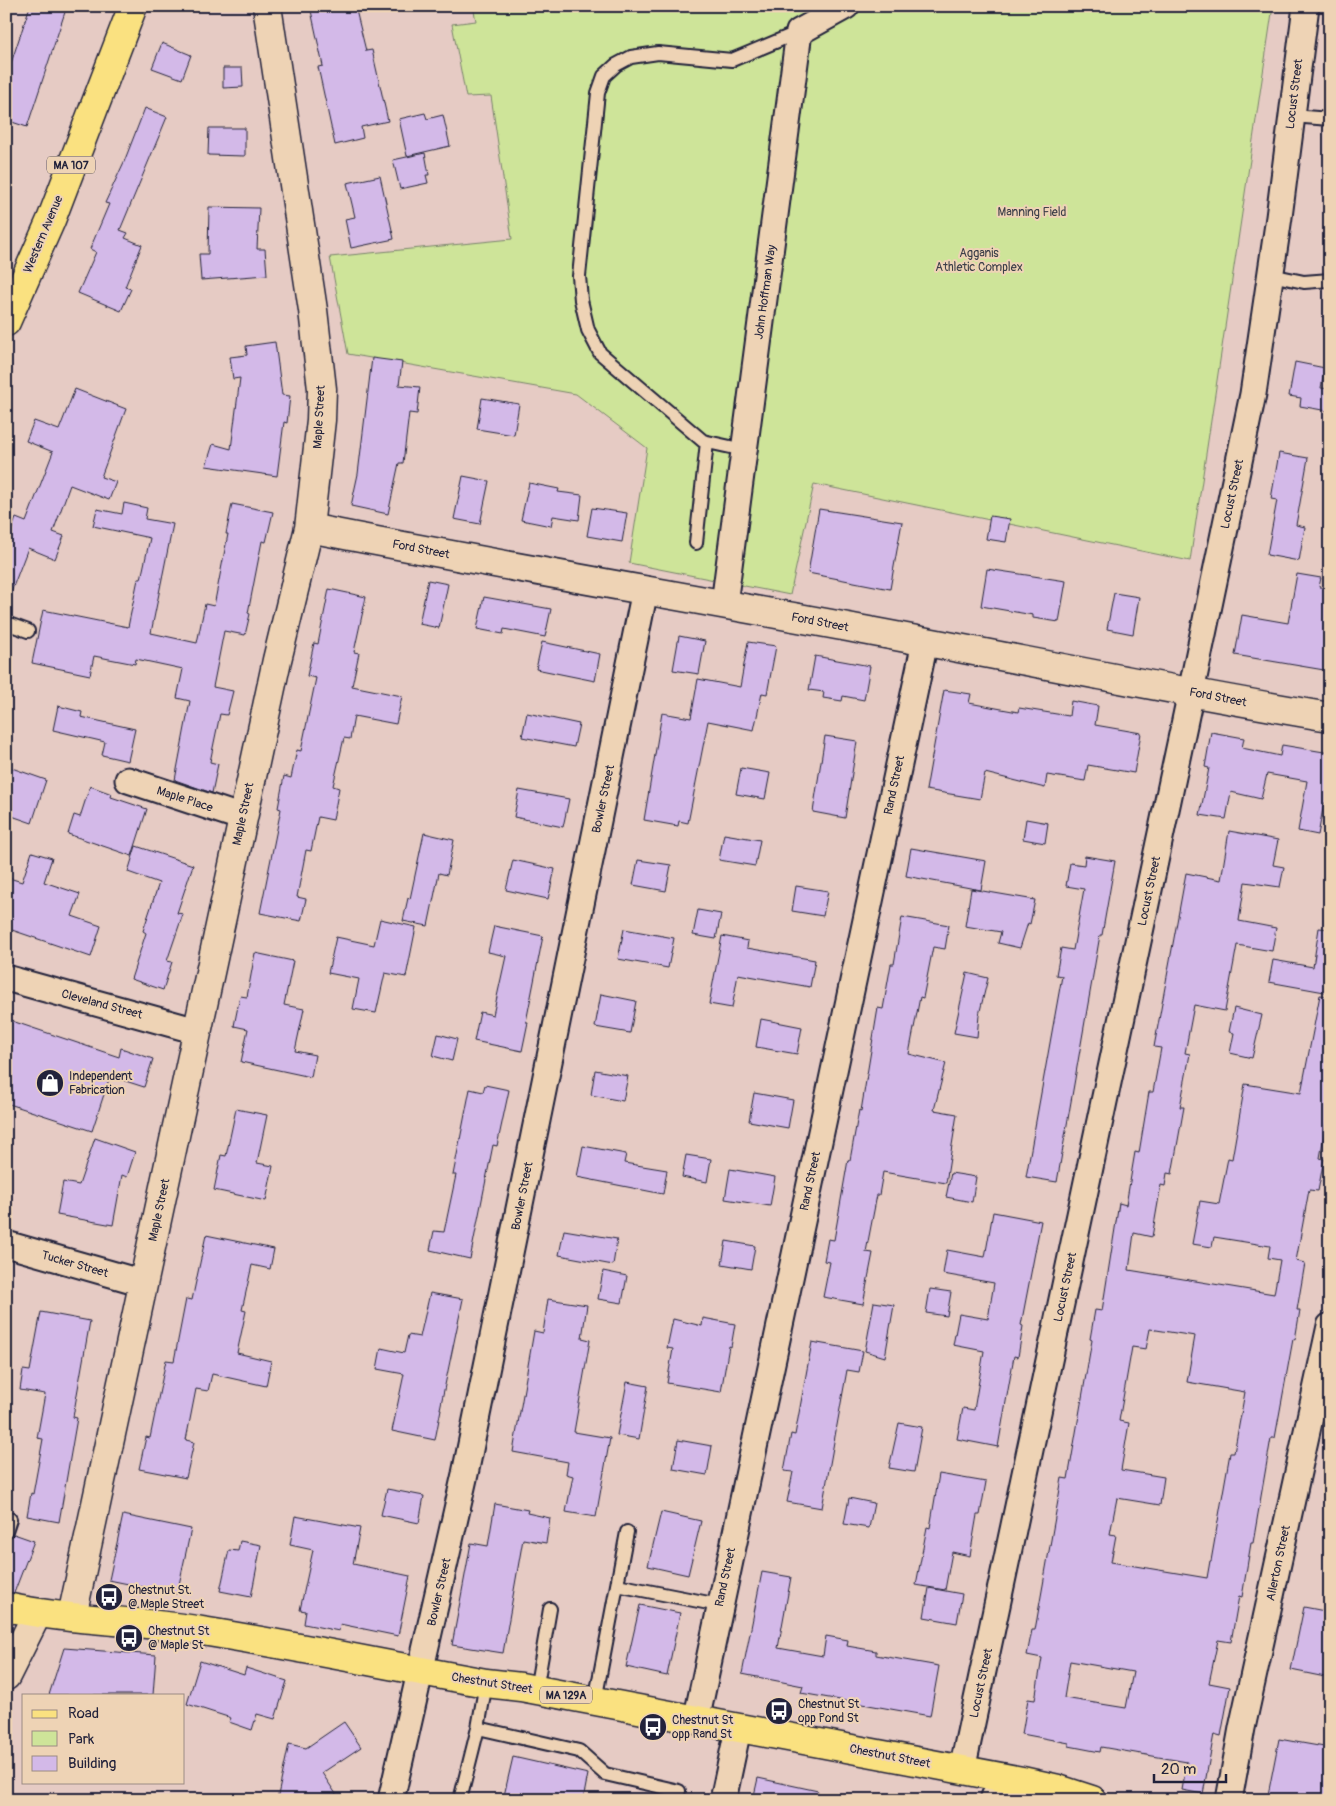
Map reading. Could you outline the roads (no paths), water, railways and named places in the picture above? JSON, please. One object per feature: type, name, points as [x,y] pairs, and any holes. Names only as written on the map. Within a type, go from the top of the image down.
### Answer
[{"type":"main road","name":"Western Avenue","points":[[6,322],[50,220],[133,6]]},
{"type":"main road","name":"Chestnut Street","points":[[6,1607],[37,1614],[72,1616],[201,1631],[536,1690],[962,1770],[997,1788],[1058,1789],[1092,1800]]},
{"type":"street","name":"Maple Street","points":[[72,1616],[277,660],[309,528],[321,420],[322,390],[313,310],[267,6]]},
{"type":"street","points":[[800,32],[846,6]]},
{"type":"street","name":"Locust Street","points":[[962,1770],[1192,692],[1253,394],[1271,275],[1306,6]]},
{"type":"street","name":"John Hoffman Way","points":[[724,604],[800,32]]},
{"type":"street","name":"Ford Street","points":[[309,528],[724,604],[1217,698],[1330,717]]},
{"type":"street","name":"Bowler Street","points":[[391,1800],[465,1474],[645,590]]},
{"type":"street","name":"Rand Street","points":[[696,1720],[925,642]]},
{"type":"street","name":"Maple Place","points":[[128,780],[243,818]]},
{"type":"street","name":"Cleveland Street","points":[[6,978],[197,1030]]},
{"type":"street","name":"Tucker Street","points":[[6,1244],[144,1284]]},
{"type":"street","name":"Allerton Street","points":[[1229,1800],[1242,1728],[1330,1326]]},
{"type":"street","points":[[6,1676],[37,1614]]},
{"type":"street","points":[[723,1800],[738,1729]]},
{"type":"lane","points":[[744,450],[702,441],[600,353],[588,330],[581,300],[580,276],[598,93],[604,76],[616,65],[631,57],[658,53],[732,60],[800,32]]},
{"type":"lane","points":[[1292,116],[1330,118]]},
{"type":"lane","points":[[1271,275],[1304,282],[1330,280]]},
{"type":"lane","points":[[696,543],[707,442]]},
{"type":"lane","points":[[6,623],[28,631]]},
{"type":"lane","points":[[6,1518],[10,1519],[6,1532]]},
{"type":"lane","points":[[595,1701],[627,1532]]},
{"type":"lane","points":[[617,1585],[719,1605]]},
{"type":"lane","points":[[536,1690],[550,1609]]},
{"type":"lane","points":[[460,1800],[478,1728],[486,1682]]},
{"type":"lane","points":[[478,1728],[579,1751],[604,1774],[680,1791]]},
{"type":"place","name":"Independent Fabrication","points":[[50,1083]]},
{"type":"place","name":"Chestnut St. @ Maple Street","points":[[109,1597]]},
{"type":"place","name":"Chestnut St @ Maple St","points":[[129,1638]]},
{"type":"place","name":"Chestnut St opp Pond St","points":[[779,1711]]},
{"type":"place","name":"Chestnut St opp Rand St","points":[[653,1727]]},
{"type":"park label","name":"Manning Field","points":[[1032,212]]},
{"type":"park label","name":"Agganis Athletic Complex","points":[[979,260]]}]
